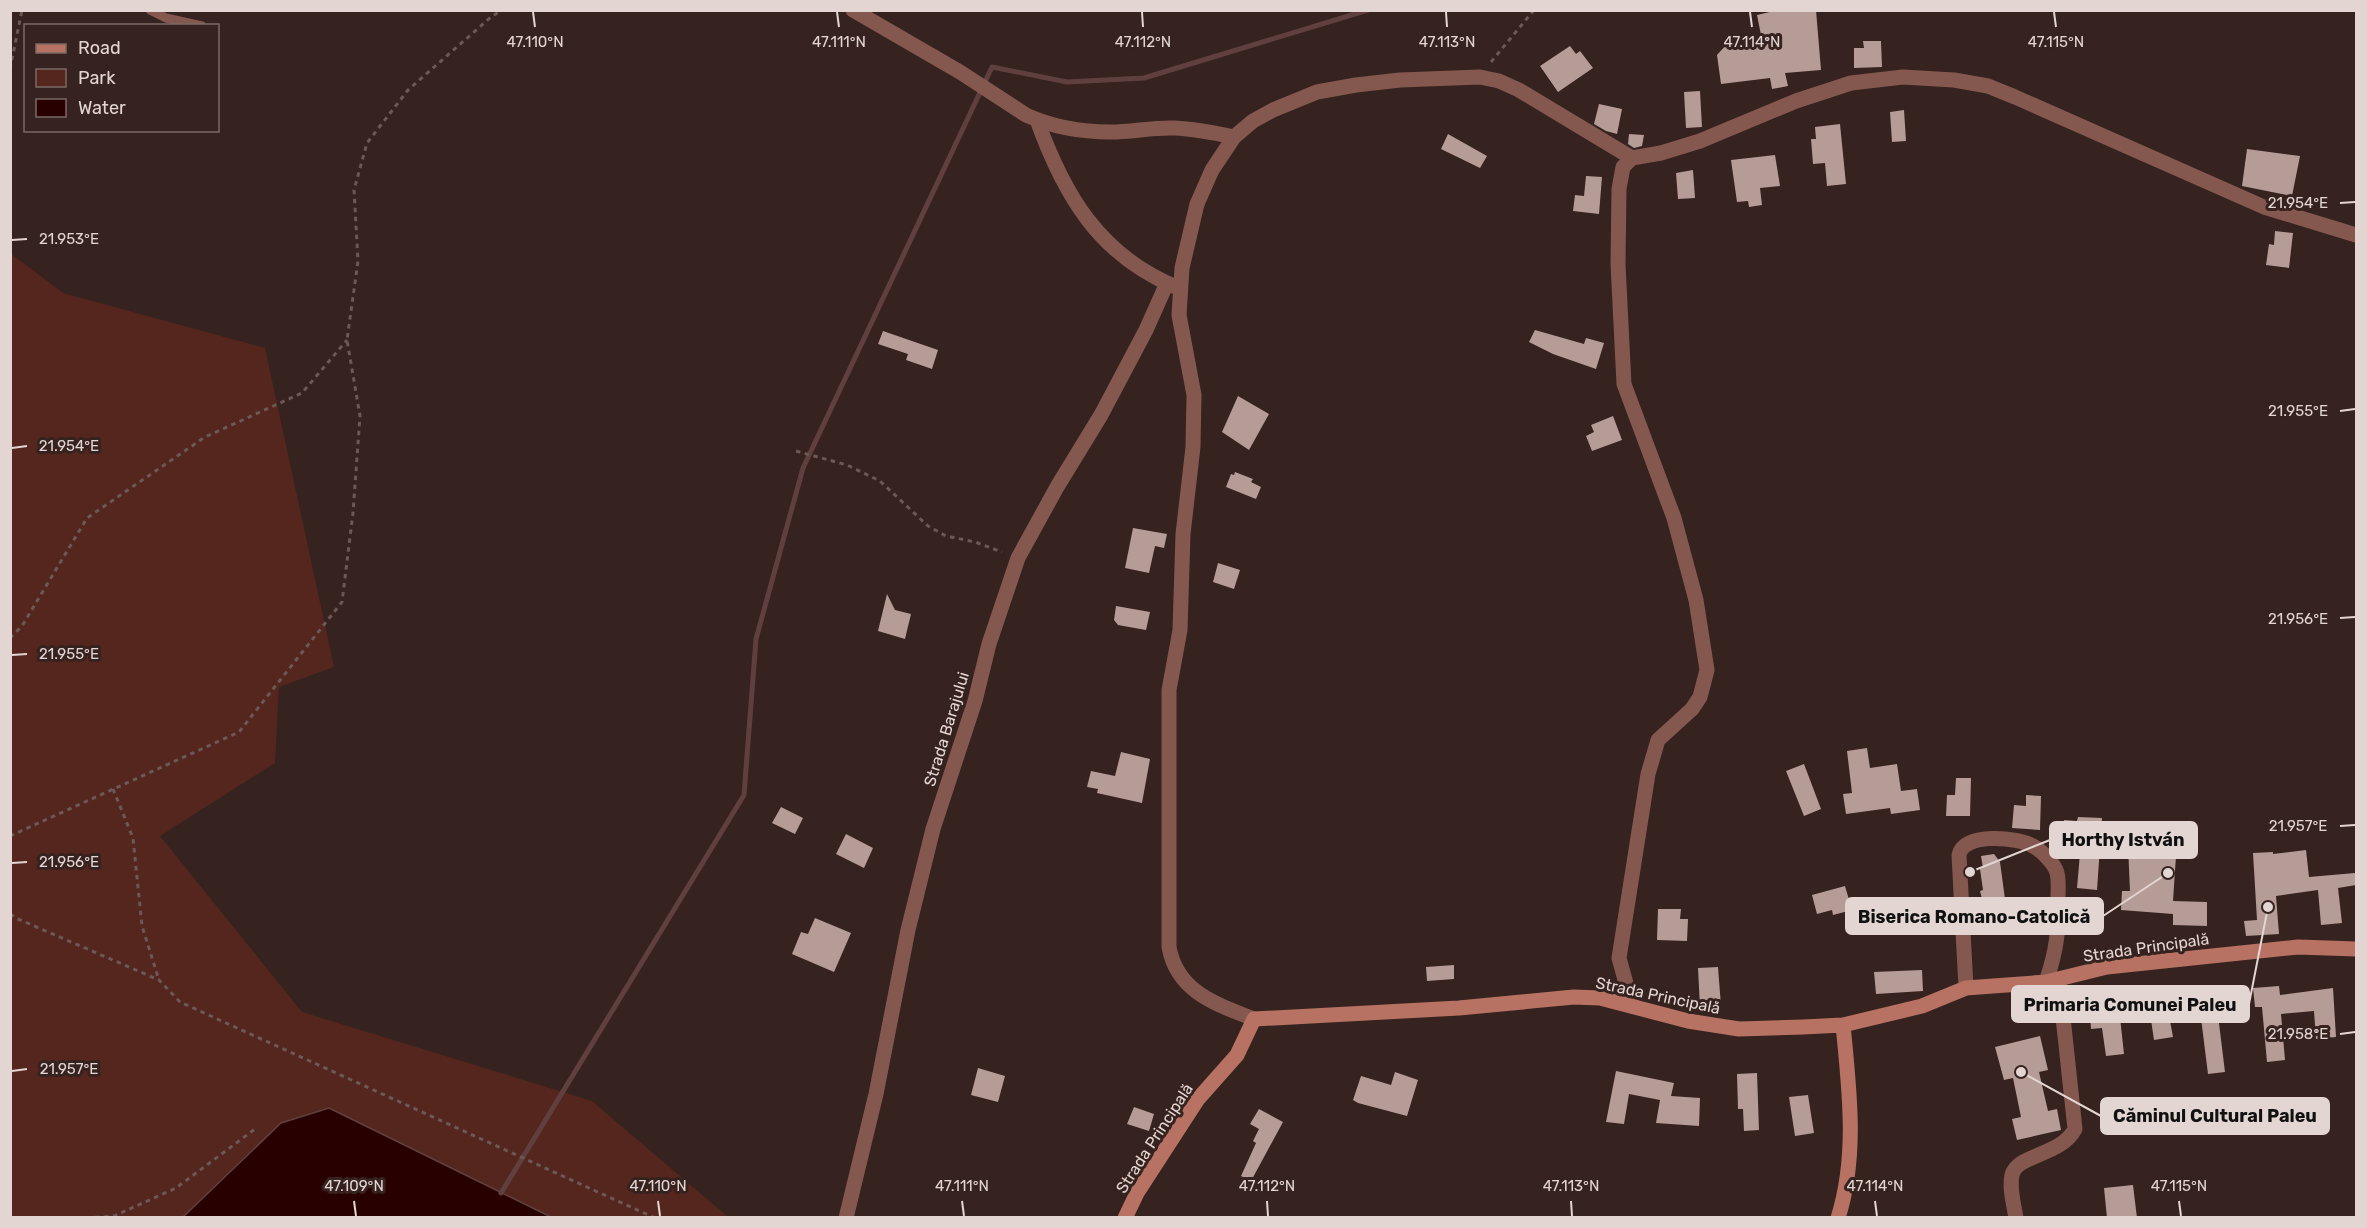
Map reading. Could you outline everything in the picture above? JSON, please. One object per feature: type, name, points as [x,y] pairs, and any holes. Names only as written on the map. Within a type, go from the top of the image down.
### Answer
[{"type":"main road","name":"Strada Principală","points":[[1125,1218],[1137,1193],[1198,1099],[1237,1055],[1254,1019],[1459,1008],[1574,997],[1600,998],[1688,1021],[1739,1029],[1843,1024],[1922,1006],[1966,988],[2053,981],[2107,968],[2298,947],[2356,950]]},
{"type":"main road","points":[[1838,1218],[1850,1158],[1851,1106],[1843,1024]]},
{"type":"street","points":[[853,10],[1031,118],[1064,128],[1088,131],[1111,132],[1173,128],[1234,137]]},
{"type":"street","points":[[1254,1019],[1193,990],[1174,966],[1169,947],[1169,690],[1180,630],[1183,534],[1193,447],[1194,395],[1179,315],[1186,242],[1197,204],[1212,170],[1234,137],[1253,121],[1317,92],[1389,81],[1480,76],[1499,81],[1519,90],[1632,158]]},
{"type":"street","points":[[1632,1005],[1619,958],[1648,774],[1658,740],[1692,709],[1700,698],[1707,670],[1696,600],[1674,518],[1624,384],[1618,264],[1619,189],[1623,167],[1632,158],[1700,141],[1796,101],[1851,83],[1903,77],[1954,80],[1988,86],[2015,96],[2264,207],[2356,236]]},
{"type":"street","points":[[1031,118],[1070,195],[1097,233],[1124,259],[1181,290]]},
{"type":"street","name":"Strada Barajului","points":[[846,1218],[876,1094],[908,930],[933,830],[975,701],[989,644],[1018,558],[1057,487],[1101,415],[1146,330],[1167,284]]},
{"type":"street","points":[[1966,988],[1960,850],[1967,842],[1983,839],[2017,840],[2032,845],[2057,871],[2059,934],[2054,958],[2053,981],[2076,1130],[2070,1139],[2059,1148],[2025,1161],[2014,1169],[2012,1190],[2016,1218]]},
{"type":"lane","points":[[150,10],[166,18],[193,24]]},
{"type":"path","points":[[10,69],[22,10]]},
{"type":"path","points":[[10,836],[239,732],[342,602],[353,513],[360,416],[347,340],[358,261],[354,190],[367,143],[408,90],[502,10]]},
{"type":"path","points":[[1480,76],[1534,10]]},
{"type":"path","points":[[10,638],[22,626],[87,518],[205,437],[302,393],[347,340]]},
{"type":"path","points":[[796,451],[847,465],[880,481],[928,526],[946,536],[975,542],[1018,558]]},
{"type":"path","points":[[113,789],[133,838],[142,926],[159,980]]},
{"type":"path","points":[[10,914],[159,980],[180,1002],[655,1218]]},
{"type":"path","points":[[86,1218],[114,1216],[176,1188],[255,1129]]},
{"type":"green space","points":[[10,253],[63,293],[265,348],[334,667],[279,687],[275,763],[160,836],[302,1012],[592,1101],[728,1217],[11,1217]]},
{"type":"water","points":[[329,1108],[551,1217],[183,1217],[281,1123]]},
{"type":"building","points":[[1778,10],[1816,10],[1821,70],[1785,73],[1788,86],[1772,89],[1770,78],[1721,84],[1717,55],[1726,45],[1733,44],[1737,49],[1763,45],[1757,15]]},
{"type":"building","points":[[1863,41],[1881,41],[1882,67],[1854,68],[1854,48],[1864,48]]},
{"type":"building","points":[[1570,46],[1576,54],[1580,51],[1593,68],[1558,92],[1540,66]]},
{"type":"building","points":[[1700,91],[1702,127],[1686,128],[1684,92]]},
{"type":"building","points":[[1599,104],[1622,109],[1617,134],[1594,124]]},
{"type":"building","points":[[1904,110],[1906,141],[1892,142],[1890,112]]},
{"type":"building","points":[[1840,124],[1846,184],[1827,186],[1825,163],[1813,164],[1811,139],[1816,139],[1815,127]]},
{"type":"building","points":[[1448,134],[1487,156],[1480,168],[1441,149]]},
{"type":"building","points":[[1629,134],[1644,135],[1642,146],[1634,148],[1628,144]]},
{"type":"building","points":[[2247,149],[2300,156],[2292,196],[2242,186]]},
{"type":"building","points":[[1775,155],[1780,186],[1760,188],[1762,205],[1749,207],[1748,201],[1737,202],[1731,160]]},
{"type":"building","points":[[1693,170],[1695,198],[1678,199],[1676,173]]},
{"type":"building","points":[[1586,176],[1602,177],[1599,214],[1573,211],[1575,195],[1584,196]]},
{"type":"building","points":[[2275,231],[2293,233],[2289,268],[2266,265],[2269,244],[2274,245]]},
{"type":"building","points":[[1535,330],[1584,344],[1586,338],[1604,343],[1596,369],[1553,354],[1529,342]]},
{"type":"building","points":[[883,331],[938,350],[932,369],[906,360],[908,354],[878,344]]},
{"type":"building","points":[[1238,396],[1269,414],[1249,450],[1222,432]]},
{"type":"building","points":[[1613,416],[1622,440],[1592,451],[1586,436],[1594,432],[1591,425]]},
{"type":"building","points":[[1235,472],[1253,479],[1251,482],[1261,487],[1256,499],[1226,487],[1231,474],[1234,475]]},
{"type":"building","points":[[1133,528],[1167,534],[1164,548],[1155,546],[1149,573],[1125,568]]},
{"type":"building","points":[[1218,563],[1240,570],[1234,589],[1213,582]]},
{"type":"building","points":[[887,594],[895,610],[911,614],[905,639],[878,631]]},
{"type":"building","points":[[1116,606],[1150,612],[1146,630],[1118,625],[1114,620]]},
{"type":"building","points":[[1867,748],[1870,768],[1897,764],[1901,791],[1917,789],[1920,810],[1891,814],[1890,808],[1846,814],[1843,794],[1852,793],[1847,751]]},
{"type":"building","points":[[1121,752],[1150,759],[1142,803],[1097,793],[1098,789],[1087,787],[1091,771],[1115,776]]},
{"type":"building","points":[[1804,764],[1821,809],[1804,816],[1786,771]]},
{"type":"building","points":[[1956,778],[1971,778],[1970,816],[1946,816],[1947,795],[1955,795]]},
{"type":"building","points":[[2026,795],[2041,796],[2040,830],[2012,828],[2014,805],[2026,806]]},
{"type":"building","points":[[781,807],[803,818],[795,834],[772,823]]},
{"type":"building","points":[[2078,817],[2102,818],[2097,890],[2077,888],[2081,842],[2062,841],[2064,820],[2077,821]]},
{"type":"building","points":[[2153,831],[2154,855],[2176,856],[2173,901],[2207,902],[2207,926],[2173,925],[2173,914],[2121,910],[2122,891],[2130,891],[2128,846],[2135,845],[2135,832]]},
{"type":"building","points":[[846,834],[873,848],[864,868],[836,854]]},
{"type":"building","points":[[2306,850],[2309,877],[2355,873],[2356,885],[2338,888],[2342,923],[2321,925],[2318,890],[2276,896],[2279,934],[2246,936],[2244,921],[2257,920],[2253,853],[2273,852],[2273,854]]},
{"type":"building","points":[[1994,854],[2000,862],[2007,914],[2006,920],[1996,925],[1991,924],[1987,918],[1980,891],[1983,890],[1981,856]]},
{"type":"building","points":[[1845,886],[1852,910],[1833,915],[1832,910],[1817,914],[1812,895]]},
{"type":"building","points":[[1658,909],[1681,909],[1680,919],[1688,919],[1687,941],[1657,940]]},
{"type":"building","points":[[815,918],[851,933],[834,972],[792,954],[801,932],[808,934]]},
{"type":"building","points":[[1454,965],[1454,979],[1427,981],[1426,967]]},
{"type":"building","points":[[1718,967],[1721,1006],[1700,1007],[1698,968]]},
{"type":"building","points":[[1922,970],[1923,991],[1876,994],[1874,972]]},
{"type":"building","points":[[2279,986],[2280,995],[2333,988],[2336,1037],[2316,1039],[2314,1011],[2281,1014],[2285,1060],[2267,1062],[2262,1007],[2255,1007],[2253,988]]},
{"type":"building","points":[[2217,1007],[2225,1072],[2208,1074],[2200,1010]]},
{"type":"building","points":[[2119,1008],[2124,1054],[2106,1056],[2102,1028],[2091,1029],[2090,1015]]},
{"type":"building","points":[[2168,1010],[2173,1037],[2154,1040],[2150,1013]]},
{"type":"building","points":[[2040,1036],[2048,1070],[2039,1072],[2048,1111],[2057,1109],[2061,1130],[2017,1140],[2012,1119],[2021,1117],[2013,1078],[2004,1080],[1995,1047]]},
{"type":"building","points":[[978,1068],[1005,1076],[998,1102],[971,1095]]},
{"type":"building","points":[[1616,1071],[1674,1083],[1671,1096],[1700,1098],[1699,1126],[1656,1123],[1660,1100],[1629,1094],[1624,1124],[1606,1122]]},
{"type":"building","points":[[1395,1072],[1418,1080],[1407,1116],[1353,1100],[1361,1076],[1391,1085]]},
{"type":"building","points":[[1757,1073],[1759,1130],[1744,1131],[1743,1109],[1738,1109],[1737,1074]]},
{"type":"building","points":[[1808,1095],[1814,1133],[1795,1136],[1789,1097]]},
{"type":"building","points":[[1134,1107],[1154,1114],[1149,1131],[1127,1124]]},
{"type":"building","points":[[1259,1109],[1283,1122],[1251,1181],[1241,1176],[1256,1143],[1253,1141],[1259,1129],[1250,1124]]},
{"type":"building","points":[[2133,1185],[2137,1218],[2107,1218],[2104,1188]]},
{"type":"waterway","points":[[501,1193],[744,795],[756,639],[803,468],[992,67],[1067,82],[1144,78],[1368,10]]},
{"type":"place","name":"Horthy István","points":[[1970,872]]},
{"type":"place","name":"Biserica Romano-Catolică","points":[[2168,873]]},
{"type":"place","name":"Primaria Comunei Paleu","points":[[2268,907]]},
{"type":"place","name":"Căminul Cultural Paleu","points":[[2021,1072]]}]
